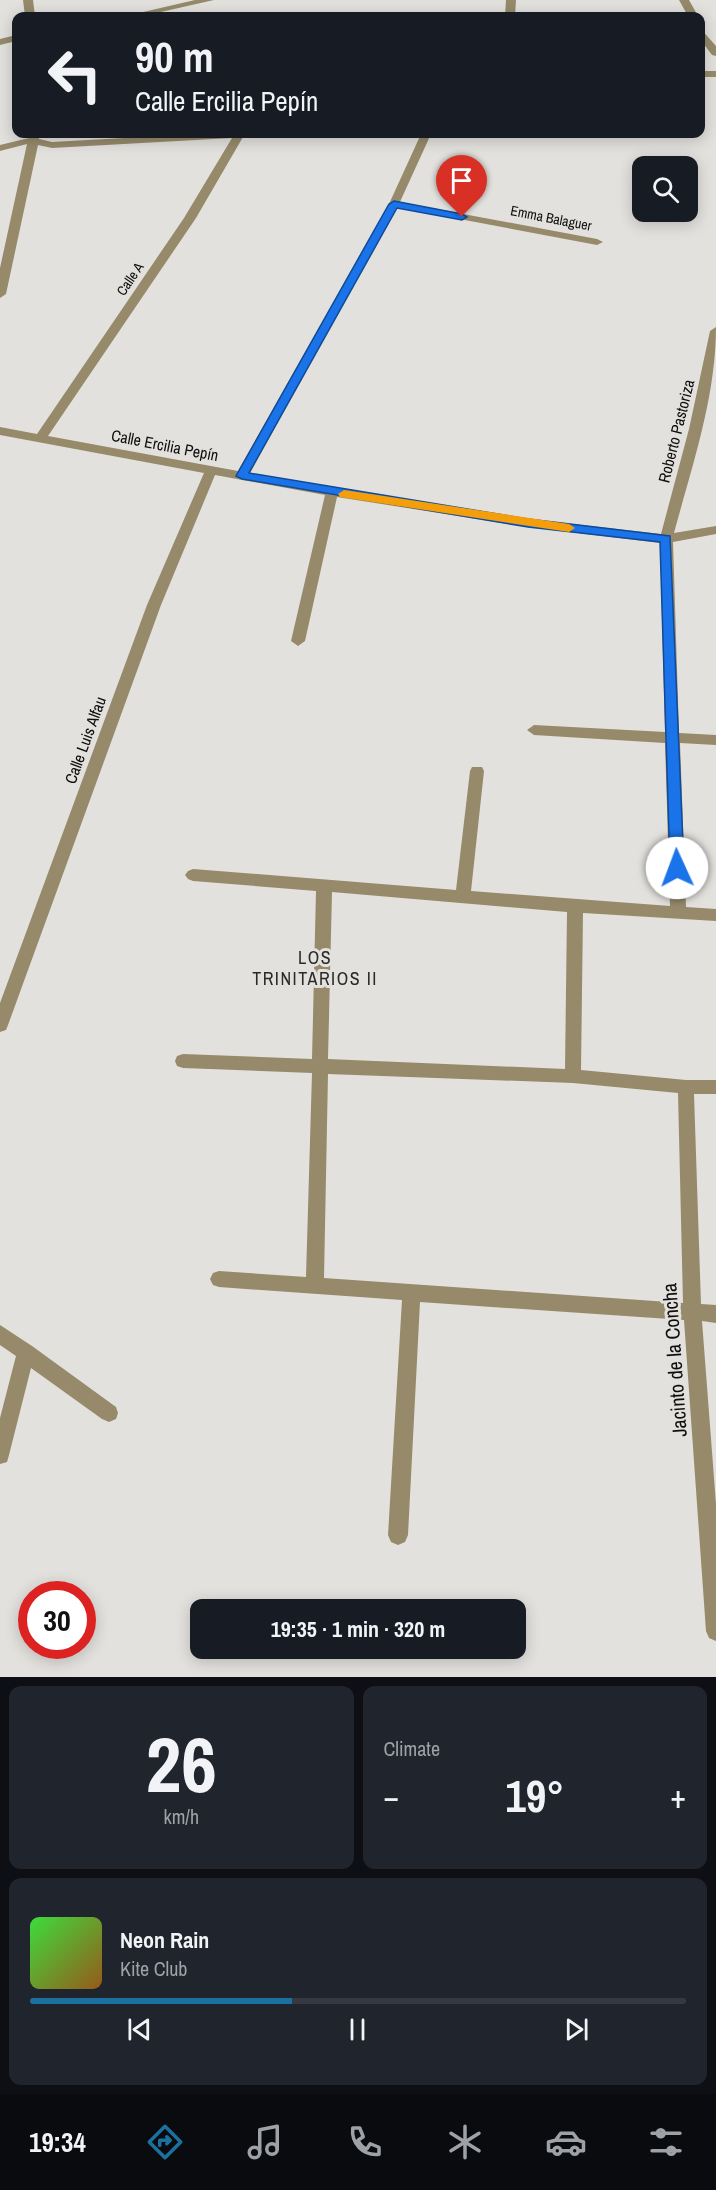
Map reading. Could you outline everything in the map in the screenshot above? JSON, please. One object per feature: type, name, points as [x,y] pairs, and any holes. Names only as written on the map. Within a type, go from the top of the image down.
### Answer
[{"type":"street","points":[[150,12],[208,0]]},
{"type":"street","points":[[705,38],[716,53]]},
{"type":"street","points":[[0,148],[31,138]]},
{"type":"street","points":[[0,294],[34,138]]},
{"type":"street","points":[[36,138],[52,146],[178,138]]},
{"type":"street","name":"Calle A","points":[[40,438],[190,218],[239,138]]},
{"type":"street","points":[[242,476],[394,204],[424,138]]},
{"type":"street","name":"Emma Balaguer","points":[[394,204],[597,242]]},
{"type":"street","name":"Roberto Pastoriza","points":[[678,912],[666,539],[695,429],[716,331]]},
{"type":"street","name":"Calle Ercilia Pepín","points":[[0,431],[332,492],[528,523],[666,539],[716,530]]},
{"type":"street","name":"Calle Luis Alfau","points":[[0,1025],[154,604],[211,470]]},
{"type":"street","points":[[298,641],[332,492]]},
{"type":"street","points":[[534,730],[716,740]]},
{"type":"street","points":[[463,897],[477,771]]},
{"type":"street","points":[[194,875],[716,915]]},
{"type":"street","points":[[315,1286],[318,1067],[324,885]]},
{"type":"street","points":[[573,1076],[575,906]]},
{"type":"street","points":[[183,1061],[573,1076],[686,1087],[716,1087]]},
{"type":"street","name":"Jacinto de la Concha","points":[[686,1087],[692,1313],[716,1631]]},
{"type":"street","points":[[219,1279],[716,1314]]},
{"type":"street","points":[[398,1535],[411,1293]]},
{"type":"street","points":[[0,1334],[109,1413]]},
{"type":"street","points":[[0,1455],[26,1352]]},
{"type":"slow traffic","points":[[344,494],[569,528]]},
{"type":"district","name":"LOS TRINITARIOS II","points":[[315,967]]},
{"type":"route","points":[[462,217],[394,204],[242,476],[528,523],[666,539],[677,868]]}]
